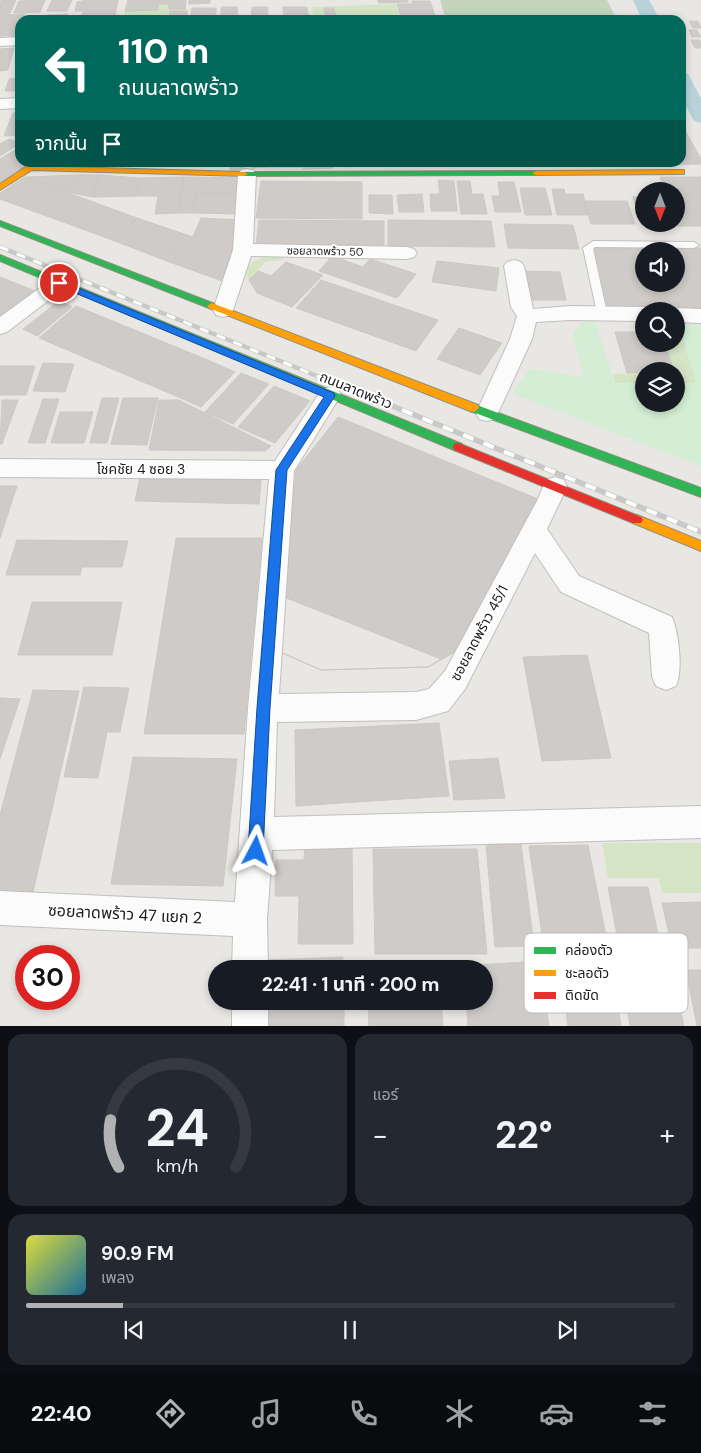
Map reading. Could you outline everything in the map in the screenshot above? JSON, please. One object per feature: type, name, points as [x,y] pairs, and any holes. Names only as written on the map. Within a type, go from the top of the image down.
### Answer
[{"type":"main road","points":[[0,188],[30,168],[246,174],[681,172]]},
{"type":"main road","name":"ถนนลาดพร้าว","points":[[0,223],[701,493]]},
{"type":"main road","name":"ถนนลาดพร้าว","points":[[0,258],[330,396],[701,546]]},
{"type":"street","points":[[0,42],[15,41]]},
{"type":"street","points":[[0,104],[15,103]]},
{"type":"street","points":[[223,310],[243,250],[246,174]]},
{"type":"street","name":"ซอยลาดพร้าว 50","points":[[243,250],[407,253]]},
{"type":"street","points":[[487,412],[521,339],[527,316],[521,307],[514,266]]},
{"type":"street","points":[[0,327],[59,283]]},
{"type":"street","points":[[527,316],[570,313],[635,314]]},
{"type":"street","points":[[685,315],[701,316]]},
{"type":"street","points":[[250,960],[250,920],[257,834],[263,708],[282,470],[330,396]]},
{"type":"street","name":"โชคชัย 4 ซอย 3","points":[[0,468],[282,470]]},
{"type":"street","name":"ซอยลาดพร้าว 45/1","points":[[263,708],[416,706],[438,701],[455,680],[555,486]]},
{"type":"street","points":[[534,530],[570,584],[662,626],[666,677]]},
{"type":"street","points":[[257,834],[701,822]]},
{"type":"street","name":"ซอยลาดพร้าว 47 แยก 2","points":[[0,908],[250,920]]},
{"type":"street","points":[[250,1010],[250,1026]]},
{"type":"lane","points":[[602,314],[588,248],[590,246],[593,244],[694,245]]},
{"type":"green space","points":[[440,0],[607,0],[614,15],[444,15]]},
{"type":"green space","points":[[158,4],[169,4],[169,9],[188,9],[187,11],[170,11],[170,15],[125,15],[125,11],[157,10]]},
{"type":"green space","points":[[396,4],[399,15],[313,15],[312,7]]},
{"type":"green space","points":[[268,255],[286,259],[265,262],[249,280],[246,272],[252,262]]},
{"type":"green space","points":[[685,316],[701,317],[701,466],[513,394],[529,369],[584,377],[573,335],[581,324],[587,322],[595,322],[615,383],[635,383],[635,412],[685,412],[685,383],[696,383],[685,344]]},
{"type":"green space","points":[[685,344],[696,383],[685,383],[685,362],[671,362],[668,352],[685,352]]},
{"type":"green space","points":[[635,373],[635,383],[615,383],[613,374]]},
{"type":"green space","points":[[602,843],[701,843],[701,893],[662,893],[659,878],[608,878]]},
{"type":"building","points":[[1,0],[16,0],[10,13],[0,14]]},
{"type":"building","points":[[45,0],[40,12],[14,13],[19,1]]},
{"type":"building","points":[[52,0],[72,0],[67,11],[47,11]]},
{"type":"building","points":[[87,0],[118,0],[115,15],[82,15],[83,11],[75,11],[77,2]]},
{"type":"building","points":[[128,0],[186,0],[185,9],[169,9],[169,4],[158,4],[158,10],[125,11]]},
{"type":"building","points":[[189,0],[210,0],[210,3],[189,4]]},
{"type":"building","points":[[378,0],[408,0],[408,2],[379,3]]},
{"type":"building","points":[[412,1],[430,1],[435,15],[400,15],[397,4],[413,4]]},
{"type":"building","points":[[221,7],[237,7],[238,15],[221,15]]},
{"type":"building","points":[[252,7],[268,7],[267,15],[251,15]]},
{"type":"building","points":[[283,7],[307,7],[308,15],[284,15]]},
{"type":"building","points":[[192,8],[216,8],[216,15],[191,15]]},
{"type":"building","points":[[324,8],[334,8],[336,15],[325,15]]},
{"type":"building","points":[[170,11],[187,11],[187,15],[170,15]]},
{"type":"building","points":[[25,14],[15,15],[15,35],[0,36],[0,15]]},
{"type":"building","points":[[689,21],[698,21],[701,28],[693,28]]},
{"type":"building","points":[[689,30],[697,30],[701,37],[692,37]]},
{"type":"building","points":[[691,40],[700,40],[701,48],[695,48]]},
{"type":"building","points":[[14,48],[8,70],[0,71],[0,49]]},
{"type":"building","points":[[15,78],[15,91],[5,91],[9,79]]},
{"type":"building","points":[[13,113],[15,113],[15,135],[4,136]]},
{"type":"building","points":[[686,132],[701,159],[701,164],[686,164]]},
{"type":"building","points":[[9,139],[15,141],[15,146],[0,156],[0,144]]},
{"type":"building","points":[[15,150],[15,167],[24,167],[0,182],[0,159]]},
{"type":"building","points":[[230,167],[244,167],[244,170],[230,171]]},
{"type":"building","points":[[303,167],[333,168],[303,169]]},
{"type":"building","points":[[81,175],[67,192],[25,177]]},
{"type":"building","points":[[81,175],[99,175],[93,197],[67,192]]},
{"type":"building","points":[[99,175],[140,178],[136,196],[93,197]]},
{"type":"building","points":[[25,177],[137,218],[115,241],[0,199],[0,193]]},
{"type":"building","points":[[184,177],[245,178],[244,193],[196,193],[193,213],[178,213]]},
{"type":"building","points":[[184,177],[178,213],[155,214],[158,196],[136,196],[140,178]]},
{"type":"building","points":[[660,177],[701,177],[701,226],[685,226],[685,182],[662,182]]},
{"type":"building","points":[[438,180],[454,181],[457,211],[431,211],[430,194],[440,194]]},
{"type":"building","points":[[261,181],[362,182],[362,219],[256,218]]},
{"type":"building","points":[[457,181],[470,181],[472,194],[483,194],[487,214],[461,214]]},
{"type":"building","points":[[498,182],[514,182],[521,212],[495,212],[492,196],[500,196]]},
{"type":"building","points":[[520,188],[545,188],[552,215],[525,215]]},
{"type":"building","points":[[552,189],[564,189],[565,194],[583,194],[588,215],[557,215]]},
{"type":"building","points":[[196,193],[244,193],[241,214],[193,213]]},
{"type":"building","points":[[422,194],[424,212],[399,212],[397,195]]},
{"type":"building","points":[[369,195],[392,195],[393,214],[369,213]]},
{"type":"building","points":[[584,201],[627,201],[635,224],[591,224]]},
{"type":"building","points":[[137,218],[193,237],[164,260],[115,241]]},
{"type":"building","points":[[201,218],[241,220],[225,282],[164,260],[193,237]]},
{"type":"building","points":[[259,220],[384,221],[384,245],[256,245]]},
{"type":"building","points":[[388,220],[491,221],[495,247],[388,246]]},
{"type":"building","points":[[504,224],[573,225],[579,249],[508,248]]},
{"type":"building","points":[[594,246],[635,247],[635,292],[685,292],[685,248],[701,248],[701,309],[685,309],[685,302],[635,302],[635,308],[607,307]]},
{"type":"building","points":[[332,256],[363,267],[370,259],[416,274],[397,298],[319,271]]},
{"type":"building","points":[[437,261],[499,268],[496,291],[432,282]]},
{"type":"building","points":[[286,262],[323,275],[292,307],[257,293],[249,280],[258,271],[271,276]]},
{"type":"building","points":[[524,271],[560,272],[566,300],[529,300]]},
{"type":"building","points":[[0,277],[38,292],[0,323]]},
{"type":"building","points":[[321,280],[438,320],[416,351],[296,308]]},
{"type":"building","points":[[59,301],[72,307],[37,336],[23,329]]},
{"type":"building","points":[[76,306],[210,361],[176,396],[39,338]]},
{"type":"building","points":[[459,328],[502,343],[480,375],[437,359]]},
{"type":"building","points":[[615,332],[635,332],[635,352],[668,352],[671,362],[635,362],[635,373],[627,373]]},
{"type":"building","points":[[210,361],[235,372],[201,407],[176,396]]},
{"type":"building","points":[[43,363],[74,364],[65,392],[33,391]]},
{"type":"building","points":[[0,366],[35,366],[26,395],[0,395]]},
{"type":"building","points":[[241,373],[269,384],[233,424],[205,412]]},
{"type":"building","points":[[274,386],[310,401],[275,443],[238,427]]},
{"type":"building","points":[[102,398],[119,398],[107,443],[90,443]]},
{"type":"building","points":[[123,398],[158,398],[147,445],[111,444]]},
{"type":"building","points":[[43,399],[59,399],[45,443],[28,443]]},
{"type":"building","points":[[2,400],[18,400],[2,444],[0,444]]},
{"type":"building","points":[[159,400],[179,400],[271,446],[265,451],[149,450]]},
{"type":"building","points":[[60,412],[93,412],[84,443],[51,443]]},
{"type":"building","points":[[338,417],[538,499],[455,652],[428,667],[321,670],[278,651],[296,470]]},
{"type":"building","points":[[140,477],[261,480],[259,504],[135,501]]},
{"type":"building","points":[[0,486],[17,486],[0,538]]},
{"type":"building","points":[[176,538],[262,538],[244,734],[144,734]]},
{"type":"building","points":[[17,540],[128,541],[122,567],[82,567],[80,575],[6,575]]},
{"type":"building","points":[[284,597],[441,659],[428,667],[321,670],[278,651]]},
{"type":"building","points":[[32,602],[122,602],[112,655],[18,655]]},
{"type":"building","points":[[587,655],[611,758],[542,761],[523,657]]},
{"type":"building","points":[[84,687],[129,688],[120,732],[107,732],[98,778],[64,777]]},
{"type":"building","points":[[33,690],[79,691],[33,892],[0,891],[0,815]]},
{"type":"building","points":[[0,698],[20,699],[0,759]]},
{"type":"building","points":[[439,723],[449,796],[296,806],[295,730]]},
{"type":"building","points":[[133,757],[237,759],[223,886],[111,884]]},
{"type":"building","points":[[498,758],[505,798],[454,800],[449,761]]},
{"type":"building","points":[[352,841],[353,944],[298,944],[299,896],[275,896],[276,860],[304,860],[305,842]]},
{"type":"building","points":[[486,844],[521,844],[532,933],[524,933],[524,946],[495,947]]},
{"type":"building","points":[[588,845],[605,933],[542,933],[529,846]]},
{"type":"building","points":[[373,849],[477,849],[487,954],[375,954]]},
{"type":"building","points":[[608,887],[648,887],[658,933],[617,933]]},
{"type":"building","points":[[701,902],[701,948],[688,948],[688,933],[669,933],[662,903]]},
{"type":"building","points":[[343,957],[343,960],[269,960]]},
{"type":"building","points":[[524,962],[524,1013],[547,1013],[549,1026],[468,1026],[467,1010],[493,1010],[493,964]]},
{"type":"building","points":[[688,970],[701,970],[701,1026],[697,1026],[688,980]]},
{"type":"building","points":[[268,1010],[344,1010],[344,1026],[267,1026]]},
{"type":"building","points":[[368,1010],[442,1010],[443,1026],[369,1026]]},
{"type":"building","points":[[566,1013],[619,1013],[621,1026],[568,1026]]},
{"type":"building","points":[[628,1013],[681,1013],[684,1026],[630,1026]]},
{"type":"waterway","points":[[641,0],[648,15]]},
{"type":"waterway","points":[[686,88],[701,117]]},
{"type":"railway","points":[[0,247],[344,387]]},
{"type":"railway","points":[[341,385],[701,532]]},
{"type":"traffic: fast","points":[[244,174],[536,173]]},
{"type":"traffic: fast","points":[[0,223],[212,306]]},
{"type":"traffic: fast","points":[[0,258],[458,447]]},
{"type":"traffic: fast","points":[[474,408],[701,493]]},
{"type":"traffic: slow","points":[[0,188],[30,168],[244,174]]},
{"type":"traffic: slow","points":[[536,173],[681,172]]},
{"type":"traffic: slow","points":[[212,306],[474,408]]},
{"type":"traffic: slow","points":[[637,520],[701,546]]},
{"type":"traffic: jam","points":[[458,447],[637,520]]},
{"type":"route","points":[[59,283],[330,396],[282,470],[263,708],[256,851]]}]
